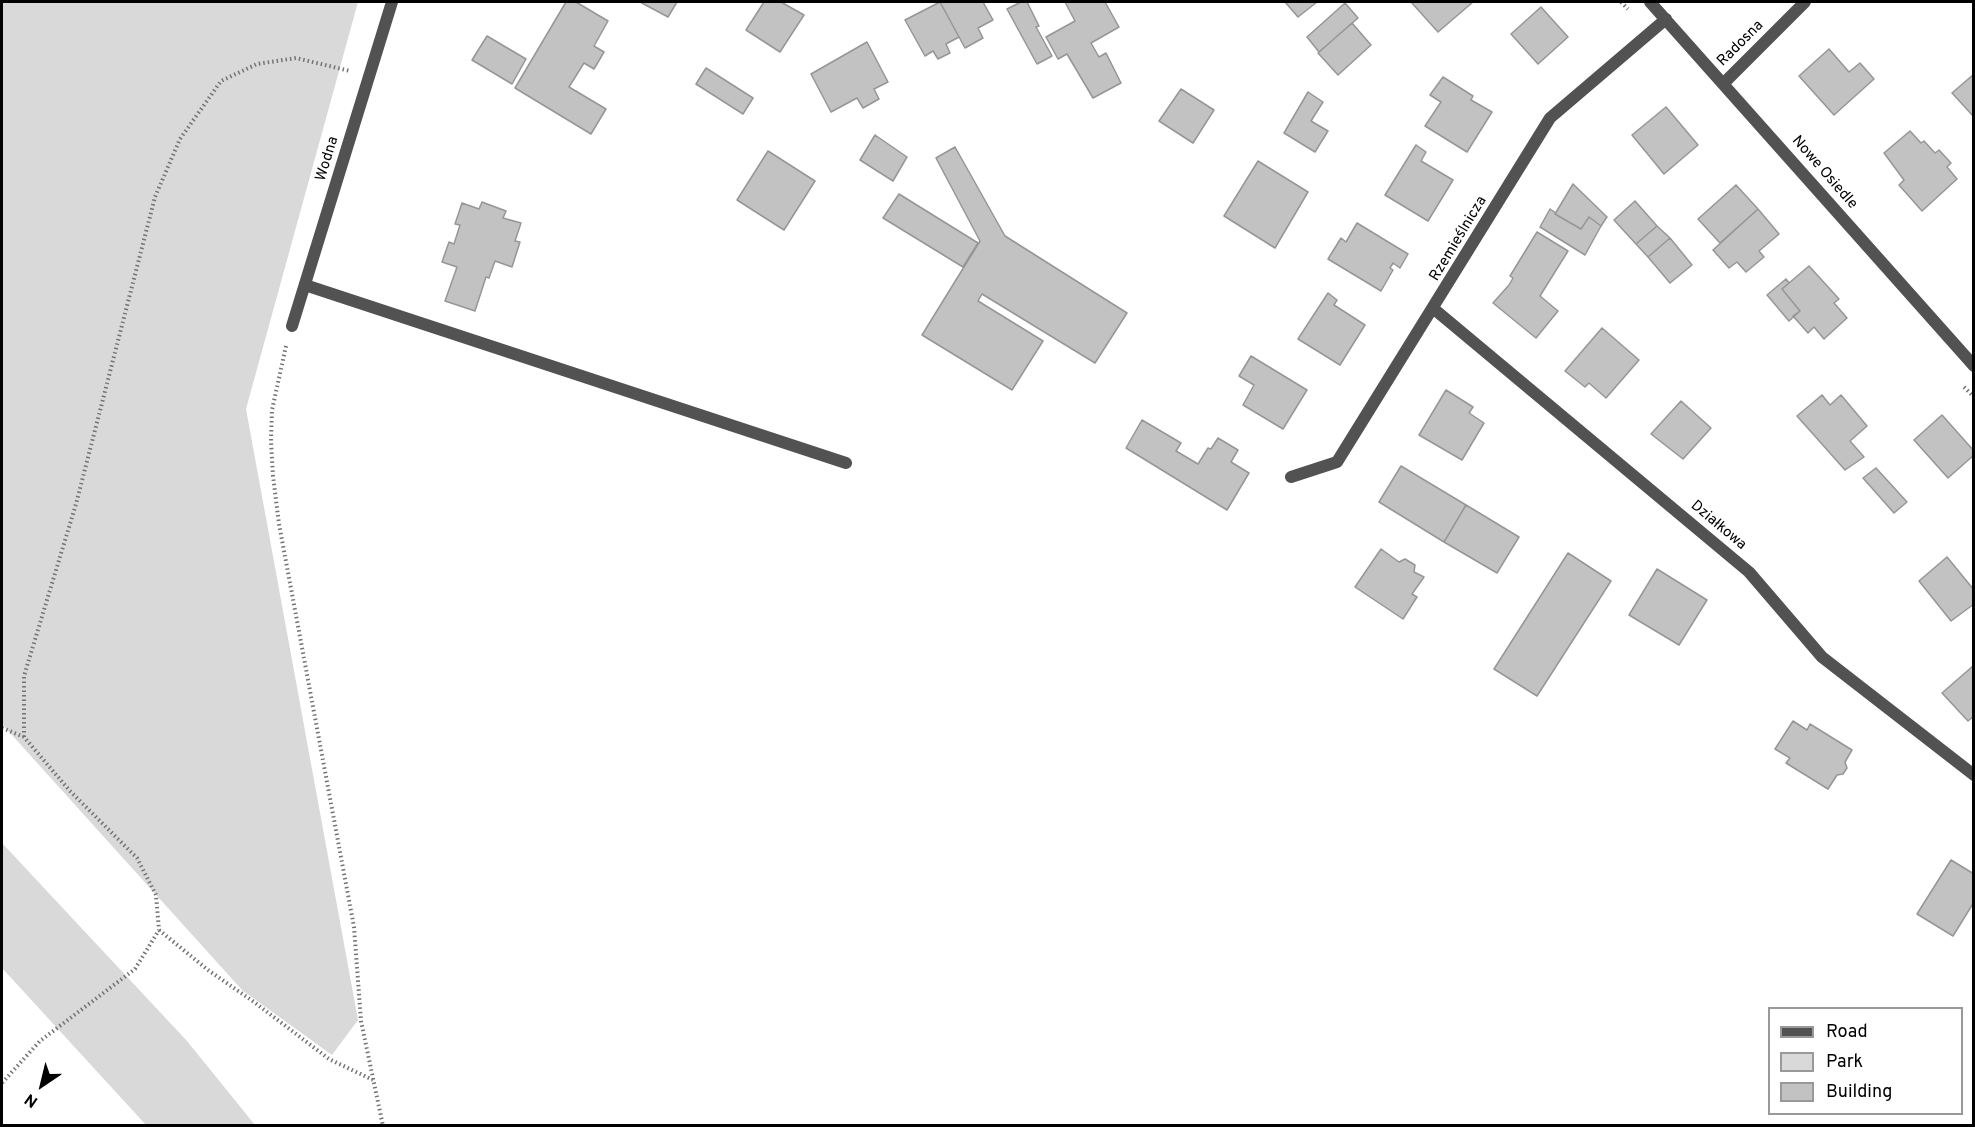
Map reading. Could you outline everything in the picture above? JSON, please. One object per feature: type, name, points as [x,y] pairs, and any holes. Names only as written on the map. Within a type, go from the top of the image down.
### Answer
[{"type":"street","name":"Wodna","points":[[292,326],[392,2]]},
{"type":"street","name":"Nowe Osiedle","points":[[1650,2],[1724,82],[1974,366]]},
{"type":"street","name":"Radosna","points":[[1724,82],[1805,2]]},
{"type":"street","name":"Rzemieślnicza","points":[[1291,477],[1338,462],[1550,118],[1666,19]]},
{"type":"street","points":[[305,285],[846,463]]},
{"type":"street","name":"Działkowa","points":[[1434,309],[1749,572],[1822,657],[1974,776]]},
{"type":"path","points":[[24,737],[24,676],[76,504],[155,197],[180,139],[221,81],[257,64],[296,58],[369,76]]},
{"type":"path","points":[[292,326],[279,370],[272,410],[273,476],[279,524],[354,927],[361,1021],[383,1125]]},
{"type":"path","points":[[2,728],[24,737],[69,791],[137,858],[156,895],[159,930],[135,969],[40,1041],[2,1083]]},
{"type":"path","points":[[159,930],[208,970],[329,1059],[374,1081]]},
{"type":"green space","points":[[2,2],[358,2],[246,409],[358,1020],[332,1055],[242,990],[2,724]]},
{"type":"green space","points":[[2,843],[187,1041],[255,1125],[146,1125],[2,968]]},
{"type":"building","points":[[566,2],[576,2],[608,21],[594,46],[604,52],[594,69],[584,63],[569,87],[606,109],[591,134],[515,88]]},
{"type":"building","points":[[640,2],[677,2],[668,17]]},
{"type":"building","points":[[764,2],[781,2],[804,15],[780,52],[746,30]]},
{"type":"building","points":[[940,2],[983,2],[993,20],[978,28],[983,38],[965,48]]},
{"type":"building","points":[[940,2],[959,37],[946,44],[950,53],[938,59],[933,51],[925,56],[905,20]]},
{"type":"building","points":[[1021,2],[1027,2],[1039,26],[1036,27],[1052,56],[1037,64],[1007,9]]},
{"type":"building","points":[[1065,2],[1105,2],[1119,27],[1091,43],[1099,57],[1106,53],[1121,83],[1093,98],[1067,54],[1058,59],[1046,37],[1075,21]]},
{"type":"building","points":[[1285,2],[1317,2],[1298,17]]},
{"type":"building","points":[[1411,2],[1473,2],[1438,32]]},
{"type":"building","points":[[1345,3],[1358,18],[1319,52],[1307,37]]},
{"type":"building","points":[[1541,7],[1568,37],[1538,64],[1511,34]]},
{"type":"building","points":[[1352,23],[1371,45],[1338,75],[1318,53]]},
{"type":"building","points":[[487,36],[526,59],[512,84],[472,60]]},
{"type":"building","points":[[867,42],[888,82],[874,89],[879,99],[863,108],[857,98],[831,112],[811,74]]},
{"type":"building","points":[[1829,49],[1849,72],[1860,63],[1874,79],[1834,115],[1799,76]]},
{"type":"building","points":[[706,68],[753,98],[743,114],[696,84]]},
{"type":"building","points":[[1974,74],[1974,117],[1952,93]]},
{"type":"building","points":[[1443,77],[1473,96],[1471,100],[1492,112],[1467,152],[1425,126],[1441,102],[1430,95]]},
{"type":"building","points":[[1181,89],[1214,110],[1193,143],[1159,121]]},
{"type":"building","points":[[1308,92],[1323,102],[1311,121],[1328,131],[1315,152],[1284,133]]},
{"type":"building","points":[[1666,107],[1698,145],[1664,174],[1632,135]]},
{"type":"building","points":[[1910,131],[1935,153],[1939,150],[1951,163],[1947,167],[1957,179],[1922,211],[1899,185],[1904,180],[1884,153]]},
{"type":"building","points":[[875,135],[907,157],[893,181],[860,160]]},
{"type":"building","points":[[1416,145],[1426,152],[1421,161],[1453,180],[1428,221],[1385,195]]},
{"type":"building","points":[[955,147],[1005,236],[1127,313],[1095,363],[982,294],[978,301],[1043,341],[1012,390],[922,335],[980,241],[936,158]]},
{"type":"building","points":[[768,151],[815,181],[784,230],[737,200]]},
{"type":"building","points":[[1258,161],[1308,192],[1275,248],[1224,216]]},
{"type":"building","points":[[1573,184],[1607,217],[1601,226],[1589,217],[1581,229],[1555,214]]},
{"type":"building","points":[[1736,185],[1758,209],[1720,243],[1698,219]]},
{"type":"building","points":[[899,194],[978,243],[963,267],[883,218]]},
{"type":"building","points":[[1635,201],[1657,226],[1636,244],[1614,220]]},
{"type":"building","points":[[482,202],[506,211],[503,218],[521,223],[515,241],[520,242],[512,267],[495,261],[489,278],[486,277],[475,311],[445,301],[457,267],[442,262],[449,242],[454,244],[460,225],[455,224],[462,203],[479,209]]},
{"type":"building","points":[[1550,209],[1581,229],[1589,217],[1601,226],[1585,255],[1540,227]]},
{"type":"building","points":[[1758,209],[1779,234],[1759,251],[1764,257],[1746,272],[1737,262],[1729,268],[1713,250]]},
{"type":"building","points":[[1357,223],[1408,254],[1400,268],[1393,263],[1390,268],[1393,270],[1381,291],[1328,259],[1341,238],[1346,242]]},
{"type":"building","points":[[1657,226],[1670,238],[1648,257],[1636,244]]},
{"type":"building","points":[[1537,232],[1568,251],[1540,296],[1558,311],[1536,338],[1493,303],[1509,285],[1513,278],[1510,276]]},
{"type":"building","points":[[1670,238],[1692,265],[1670,283],[1648,257]]},
{"type":"building","points":[[1809,266],[1839,299],[1834,303],[1847,318],[1824,339],[1814,327],[1808,333],[1793,316],[1800,311],[1782,289]]},
{"type":"building","points":[[1786,279],[1789,283],[1782,289],[1800,311],[1789,321],[1767,295]]},
{"type":"building","points":[[1328,293],[1337,300],[1334,305],[1365,325],[1340,365],[1298,339]]},
{"type":"building","points":[[1602,328],[1639,360],[1606,398],[1589,383],[1585,387],[1565,371]]},
{"type":"building","points":[[1251,356],[1307,390],[1283,429],[1243,405],[1254,385],[1239,376]]},
{"type":"building","points":[[1446,390],[1473,407],[1469,413],[1484,423],[1462,460],[1419,435]]},
{"type":"building","points":[[1822,395],[1830,405],[1841,395],[1867,426],[1850,441],[1864,457],[1845,470],[1797,416]]},
{"type":"building","points":[[1681,401],[1711,428],[1683,459],[1651,434]]},
{"type":"building","points":[[1942,415],[1974,451],[1974,455],[1948,478],[1914,440]]},
{"type":"building","points":[[1142,420],[1181,443],[1176,451],[1198,464],[1208,448],[1211,449],[1218,438],[1238,450],[1231,462],[1249,473],[1227,510],[1126,448]]},
{"type":"building","points":[[1401,466],[1466,505],[1444,542],[1379,502]]},
{"type":"building","points":[[1876,468],[1907,502],[1894,513],[1863,478]]},
{"type":"building","points":[[1466,505],[1519,537],[1497,573],[1444,542]]},
{"type":"building","points":[[1381,549],[1399,562],[1405,559],[1415,565],[1414,572],[1424,577],[1412,594],[1417,597],[1403,619],[1355,587]]},
{"type":"building","points":[[1568,553],[1611,581],[1537,696],[1494,669]]},
{"type":"building","points":[[1947,557],[1974,590],[1974,604],[1951,621],[1919,581]]},
{"type":"building","points":[[1657,569],[1707,600],[1679,645],[1629,615]]},
{"type":"building","points":[[1973,666],[1974,716],[1968,721],[1942,693]]},
{"type":"building","points":[[1793,721],[1807,730],[1810,724],[1852,750],[1845,762],[1847,768],[1843,774],[1837,775],[1828,789],[1786,763],[1790,758],[1775,749]]},
{"type":"building","points":[[1951,860],[1974,874],[1974,902],[1953,936],[1917,914]]}]
